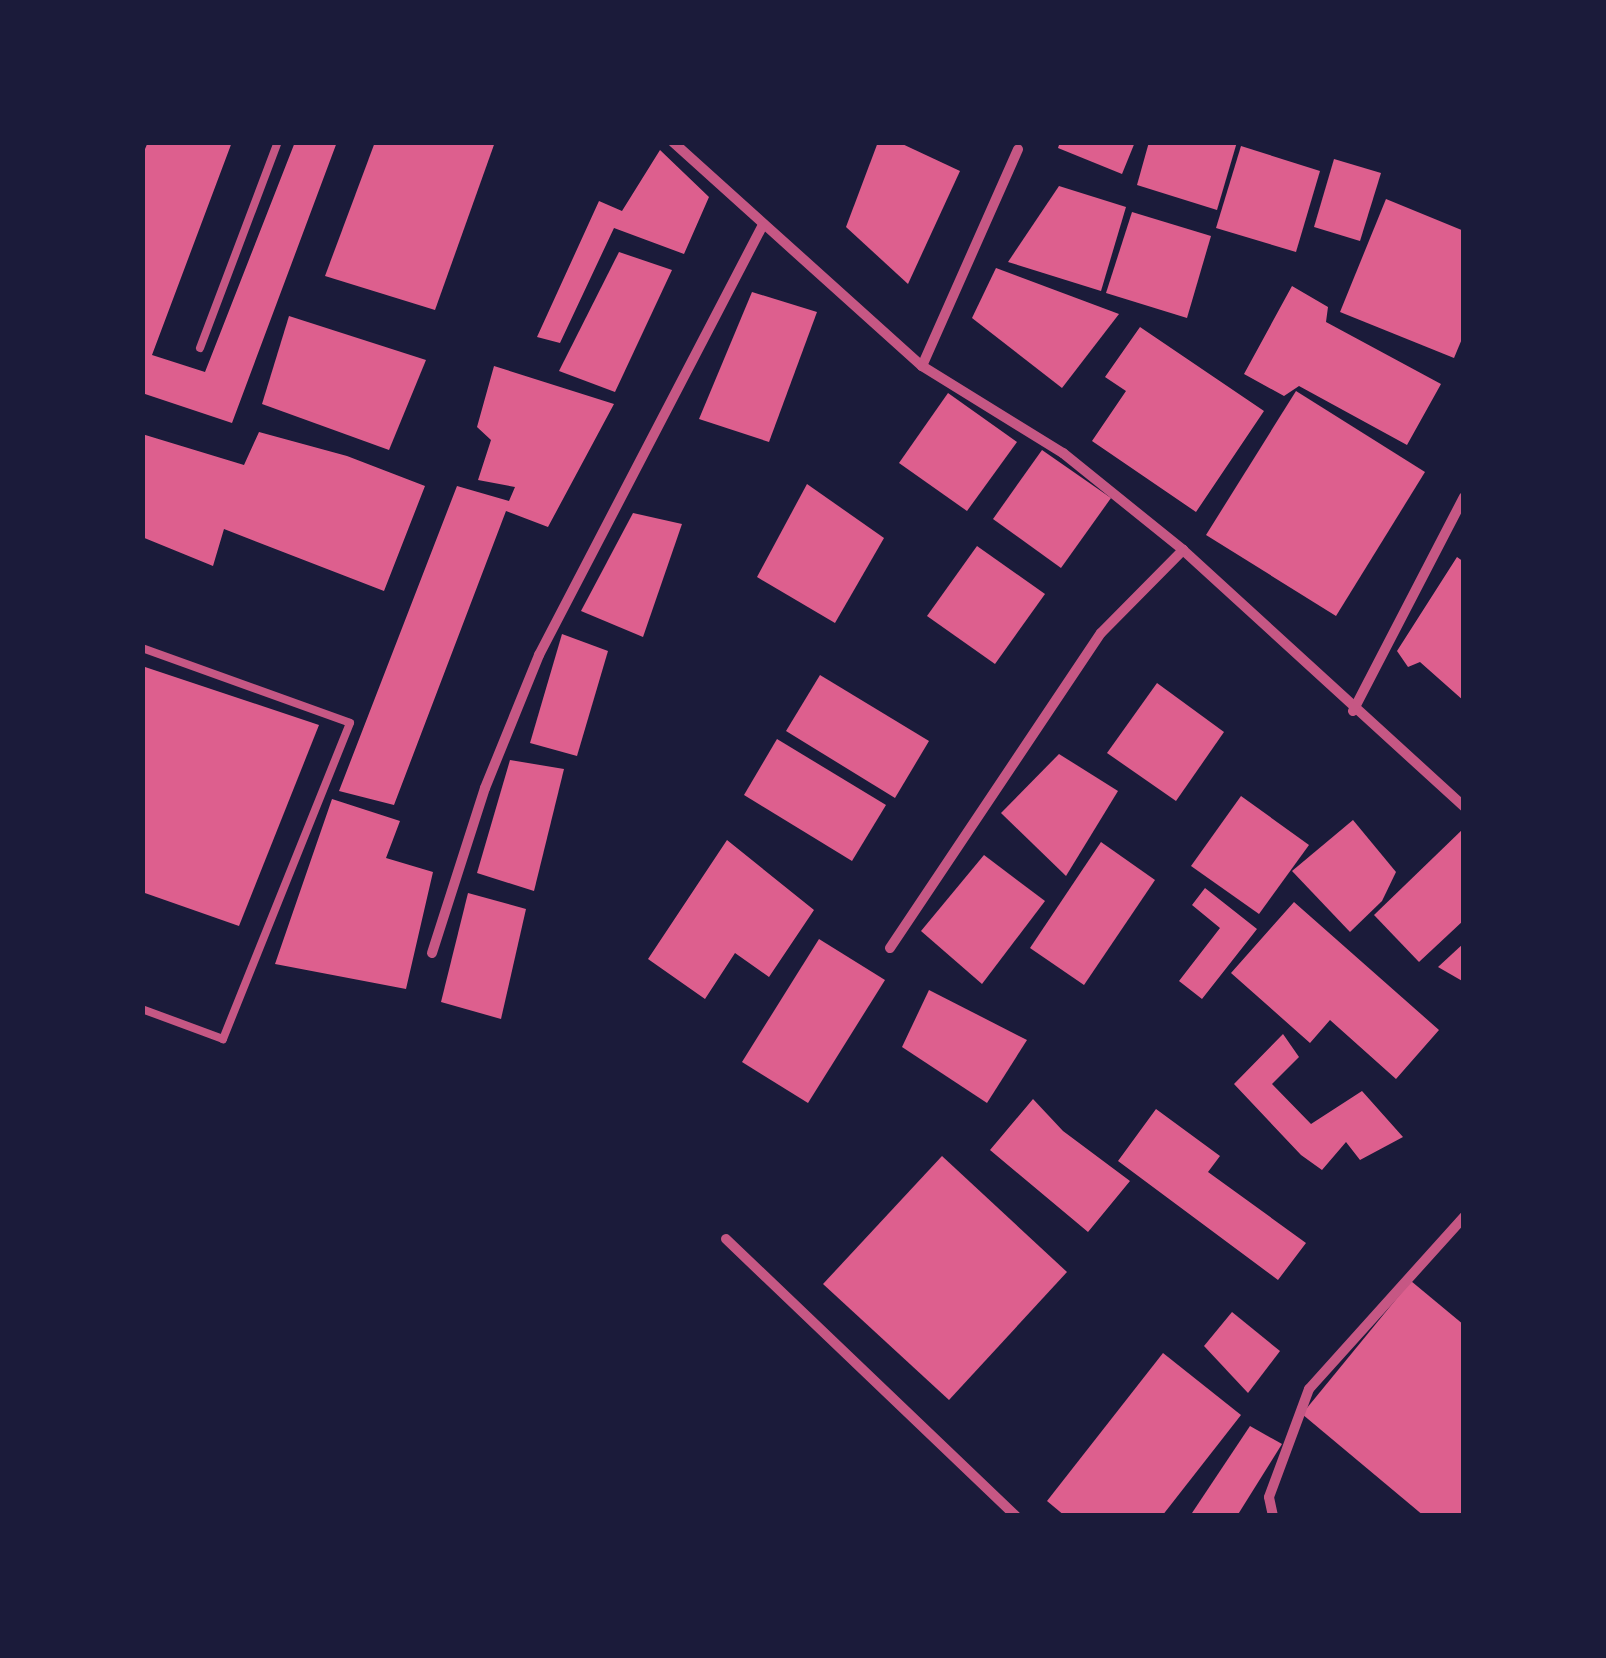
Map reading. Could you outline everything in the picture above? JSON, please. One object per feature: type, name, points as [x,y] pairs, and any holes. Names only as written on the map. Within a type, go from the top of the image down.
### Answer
[{"type":"street","points":[[674,142],[762,228],[922,366],[1063,453],[1183,550],[1352,711],[1464,807]]},
{"type":"street","points":[[922,366],[1018,149]]},
{"type":"street","points":[[432,953],[485,788],[540,654],[762,228]]},
{"type":"street","points":[[1352,711],[1464,497]]},
{"type":"street","points":[[890,948],[1101,633],[1183,550]]},
{"type":"street","points":[[1273,1516],[1273,1483],[1309,1389],[1464,1217]]},
{"type":"street","points":[[726,1239],[1016,1516]]},
{"type":"lane","points":[[200,348],[278,142]]},
{"type":"lane","points":[[142,648],[350,724],[223,1039],[142,1010]]},
{"type":"building","points":[[148,142],[232,142],[152,355],[205,372],[295,142],[337,142],[232,423],[142,393],[142,156]]},
{"type":"building","points":[[375,142],[495,142],[435,310],[325,276]]},
{"type":"building","points":[[878,142],[898,142],[960,171],[908,284],[846,227]]},
{"type":"building","points":[[1060,142],[1135,142],[1122,174],[1058,148]]},
{"type":"building","points":[[1149,142],[1237,142],[1217,210],[1137,185]]},
{"type":"building","points":[[1241,146],[1320,171],[1296,252],[1216,228]]},
{"type":"building","points":[[660,150],[709,197],[684,254],[614,228],[560,343],[537,337],[599,201],[622,211]]},
{"type":"building","points":[[1334,159],[1381,173],[1360,241],[1314,227]]},
{"type":"building","points":[[1059,186],[1126,207],[1101,291],[1008,262]]},
{"type":"building","points":[[1386,199],[1464,231],[1464,334],[1454,358],[1340,312]]},
{"type":"building","points":[[1132,212],[1211,236],[1187,318],[1106,293]]},
{"type":"building","points":[[619,252],[672,270],[615,392],[559,371]]},
{"type":"building","points":[[996,268],[1119,314],[1062,388],[972,318]]},
{"type":"building","points":[[1292,286],[1328,307],[1326,322],[1441,384],[1407,445],[1299,386],[1284,396],[1244,374]]},
{"type":"building","points":[[752,292],[817,312],[769,442],[699,419]]},
{"type":"building","points":[[289,316],[426,360],[389,450],[262,404]]},
{"type":"building","points":[[1140,327],[1264,411],[1196,512],[1092,441],[1126,391],[1105,377]]},
{"type":"building","points":[[494,366],[614,404],[548,527],[506,511],[394,805],[339,791],[457,486],[509,501],[515,487],[478,480],[491,440],[477,427]]},
{"type":"building","points":[[1296,391],[1425,472],[1336,616],[1206,535]]},
{"type":"building","points":[[948,393],[1017,442],[967,511],[899,463]]},
{"type":"building","points":[[259,432],[347,456],[425,486],[384,591],[224,529],[213,566],[142,537],[142,434],[244,465]]},
{"type":"building","points":[[1042,450],[1111,498],[1061,568],[993,519]]},
{"type":"building","points":[[807,484],[884,538],[835,623],[757,577]]},
{"type":"building","points":[[633,513],[682,524],[643,637],[581,611]]},
{"type":"building","points":[[977,546],[1045,594],[995,664],[927,616]]},
{"type":"building","points":[[1457,557],[1464,562],[1464,701],[1420,662],[1408,667],[1397,651]]},
{"type":"building","points":[[562,634],[608,651],[577,756],[530,743]]},
{"type":"building","points":[[142,666],[319,725],[239,926],[142,892]]},
{"type":"building","points":[[820,675],[929,741],[895,798],[786,731]]},
{"type":"building","points":[[1157,683],[1224,732],[1176,801],[1107,753]]},
{"type":"building","points":[[777,739],[886,805],[852,861],[744,795]]},
{"type":"building","points":[[1059,754],[1118,791],[1066,876],[1001,813]]},
{"type":"building","points":[[510,760],[564,769],[534,891],[477,873]]},
{"type":"building","points":[[1241,796],[1309,845],[1259,914],[1191,866]]},
{"type":"building","points":[[332,799],[400,821],[386,858],[433,872],[406,989],[275,964]]},
{"type":"building","points":[[1353,820],[1396,872],[1382,901],[1350,932],[1292,871]]},
{"type":"building","points":[[1464,828],[1464,920],[1419,962],[1374,915]]},
{"type":"building","points":[[727,840],[814,910],[769,977],[735,953],[705,999],[648,959]]},
{"type":"building","points":[[1101,842],[1155,880],[1084,985],[1030,948]]},
{"type":"building","points":[[984,855],[1045,901],[982,984],[921,931]]},
{"type":"building","points":[[1205,888],[1257,929],[1202,999],[1179,981],[1220,928],[1192,905]]},
{"type":"building","points":[[468,893],[526,909],[501,1019],[441,1002]]},
{"type":"building","points":[[1294,902],[1439,1030],[1396,1079],[1330,1020],[1310,1043],[1231,973]]},
{"type":"building","points":[[819,939],[885,980],[808,1103],[742,1062]]},
{"type":"building","points":[[1464,943],[1464,982],[1438,967]]},
{"type":"building","points":[[929,990],[1027,1040],[987,1103],[902,1047]]},
{"type":"building","points":[[1283,1034],[1299,1057],[1272,1084],[1311,1124],[1362,1091],[1403,1137],[1360,1160],[1346,1142],[1322,1170],[1301,1155],[1234,1084]]},
{"type":"building","points":[[1033,1099],[1063,1131],[1130,1181],[1088,1232],[990,1150]]},
{"type":"building","points":[[1156,1109],[1220,1156],[1208,1172],[1306,1243],[1278,1280],[1118,1161]]},
{"type":"building","points":[[942,1156],[1067,1272],[949,1400],[823,1284]]},
{"type":"building","points":[[1411,1281],[1464,1325],[1464,1516],[1424,1516],[1302,1414]]},
{"type":"building","points":[[1232,1312],[1280,1351],[1248,1393],[1204,1346]]},
{"type":"building","points":[[1163,1353],[1241,1415],[1162,1516],[1065,1516],[1047,1501]]},
{"type":"building","points":[[1250,1426],[1282,1444],[1237,1516],[1190,1516]]}]
